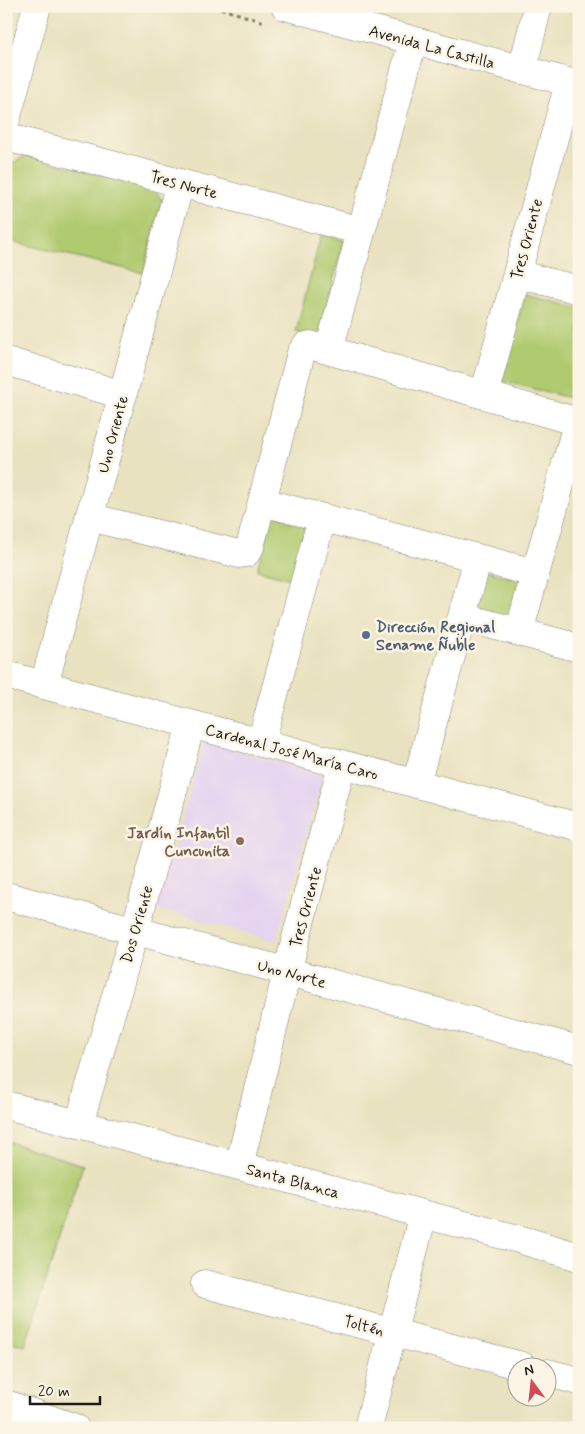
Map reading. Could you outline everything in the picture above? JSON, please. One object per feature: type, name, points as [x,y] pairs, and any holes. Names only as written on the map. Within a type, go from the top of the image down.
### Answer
[{"type":"street","points":[[6,120],[37,6]]},
{"type":"street","name":"Avenida La Castilla","points":[[285,6],[574,84]]},
{"type":"street","points":[[522,70],[538,6]]},
{"type":"street","points":[[317,348],[361,231],[413,41]]},
{"type":"street","name":"Tres Oriente","points":[[484,395],[517,274],[574,84]]},
{"type":"street","name":"Tres Norte","points":[[6,137],[361,231]]},
{"type":"street","name":"Uno Oriente","points":[[44,685],[180,183]]},
{"type":"street","points":[[517,274],[579,290]]},
{"type":"street","points":[[90,517],[239,554],[246,553],[250,548],[301,353],[317,348],[578,420],[519,632]]},
{"type":"street","points":[[6,361],[123,395]]},
{"type":"street","points":[[262,502],[535,573]]},
{"type":"street","points":[[261,743],[322,518]]},
{"type":"street","points":[[416,784],[478,558]]},
{"type":"street","points":[[462,616],[579,648]]},
{"type":"street","name":"Cardenal José María Caro","points":[[6,675],[579,827]]},
{"type":"street","name":"Dos Oriente","points":[[79,1124],[192,724]]},
{"type":"street","name":"Tres Oriente","points":[[239,1166],[342,764]]},
{"type":"street","name":"Uno Norte","points":[[6,896],[579,1050]]},
{"type":"street","name":"Santa Blanca","points":[[6,1105],[423,1214],[579,1257]]},
{"type":"street","points":[[368,1428],[423,1214]]},
{"type":"street","name":"Toltén","points":[[205,1284],[508,1362]]},
{"type":"street","points":[[558,1376],[579,1381]]},
{"type":"street","points":[[6,1404],[75,1428]]},
{"type":"shaded area","name":"Jardín Infantil Cuncunita","points":[[204,741],[323,775],[276,941],[157,908]]},
{"type":"green space","points":[[26,156],[153,188],[162,200],[143,273],[6,240],[6,170],[7,166]]},
{"type":"green space","points":[[321,235],[344,240],[318,338],[296,332]]},
{"type":"green space","points":[[525,294],[579,307],[579,366],[570,398],[502,381]]},
{"type":"green space","points":[[272,514],[306,523],[291,579],[257,570]]},
{"type":"green space","points":[[486,571],[521,580],[511,619],[476,610]]},
{"type":"green space","points":[[6,1141],[83,1165],[25,1346],[6,1340]]},
{"type":"place","name":"Dirección Regional Sename Ñuble","points":[[366,635]]},
{"type":"place","name":"Jardín Infantil Cuncunita","points":[[240,841]]}]
